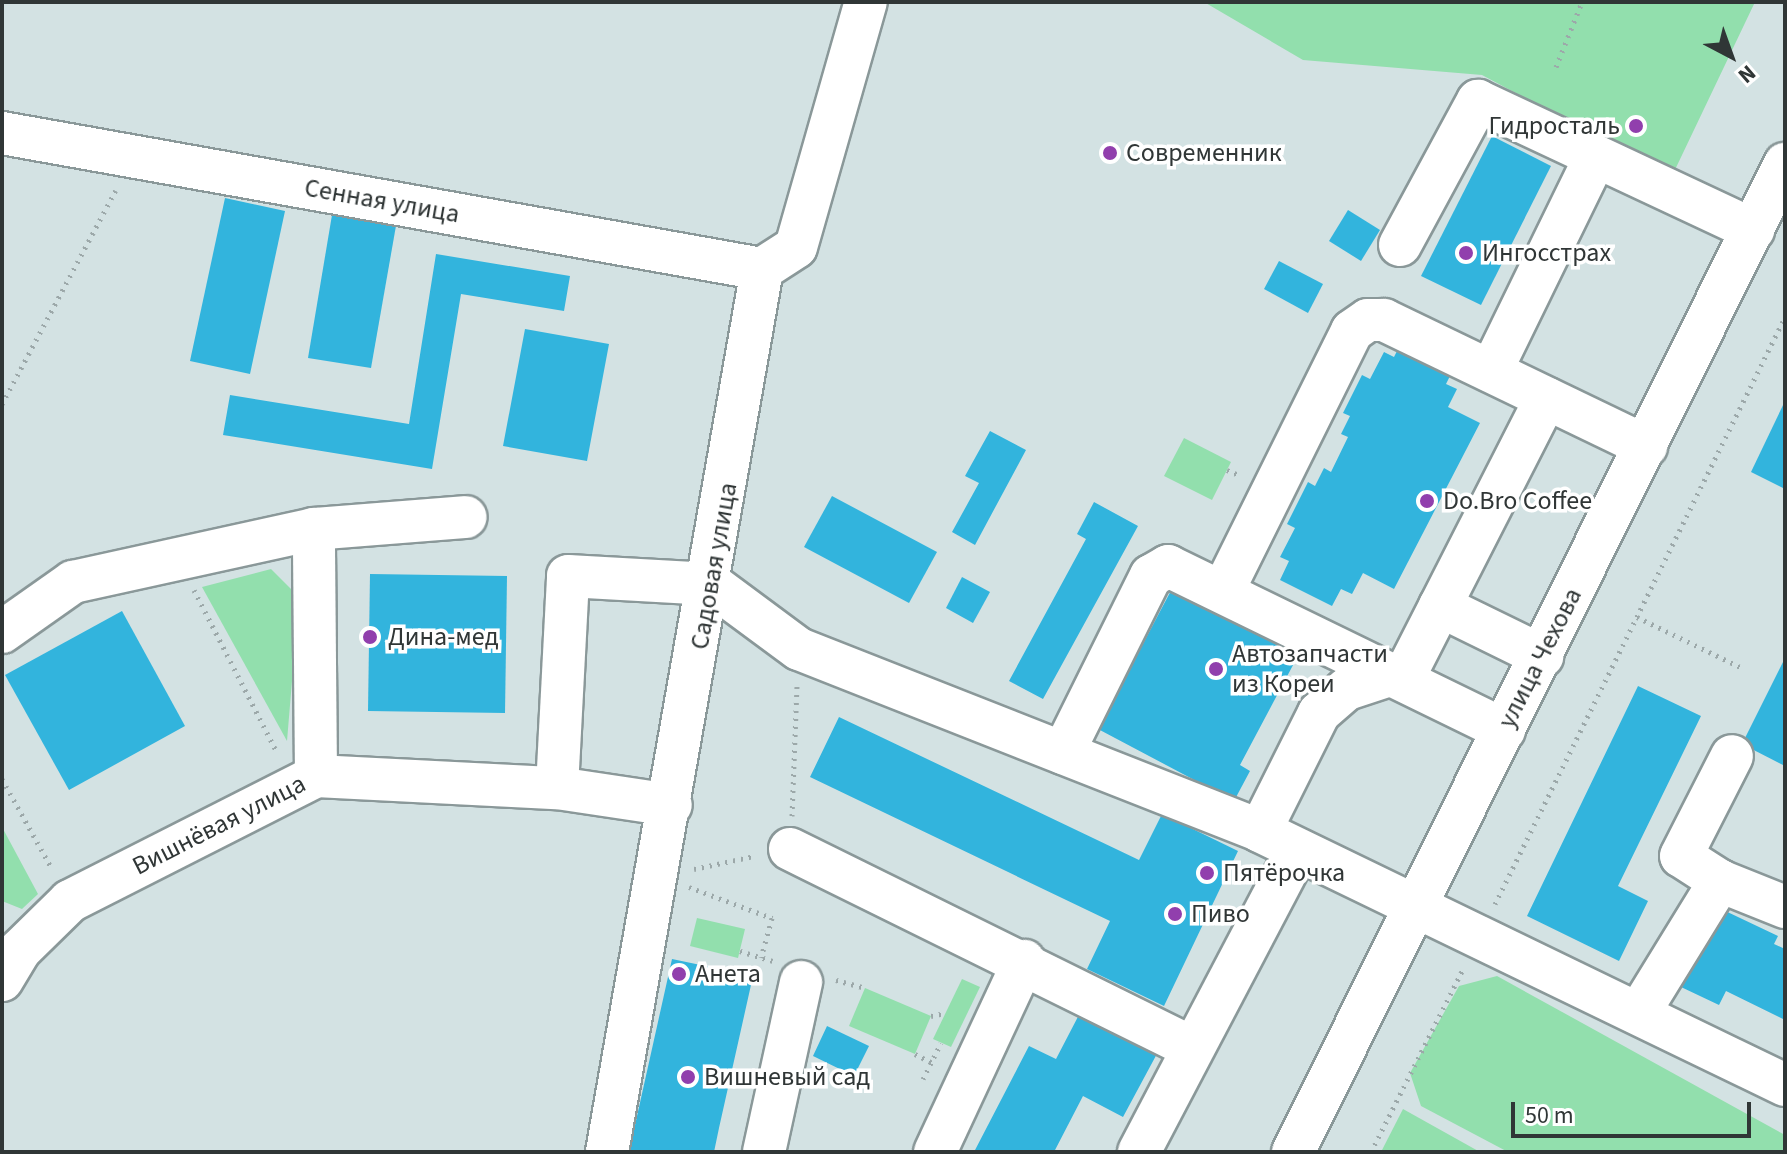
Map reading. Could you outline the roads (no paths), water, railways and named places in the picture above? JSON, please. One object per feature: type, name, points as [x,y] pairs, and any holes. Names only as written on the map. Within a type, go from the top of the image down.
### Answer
[{"type":"street","points":[[762,269],[796,247],[866,2]]},
{"type":"street","points":[[1400,245],[1478,101],[1753,230]]},
{"type":"street","name":"Сенная улица","points":[[2,133],[762,269]]},
{"type":"street","points":[[1491,371],[1595,158]]},
{"type":"street","name":"улица Чехова","points":[[1293,1152],[1785,164]]},
{"type":"street","name":"Садовая улица","points":[[607,1152],[711,584],[762,269]]},
{"type":"street","points":[[1224,589],[1352,331],[1384,320],[1646,446]]},
{"type":"street","points":[[1260,831],[1319,713],[1347,689],[1398,677],[1440,606],[1546,398]]},
{"type":"street","points":[[2,632],[73,582],[177,556],[314,529],[466,517]]},
{"type":"street","points":[[305,780],[314,529]]},
{"type":"street","points":[[1063,753],[1151,576],[1168,566],[1185,569],[1504,730]]},
{"type":"street","points":[[557,788],[568,576],[711,584],[799,649],[1260,831],[1640,1011],[1785,1085]]},
{"type":"street","points":[[1440,606],[1542,656]]},
{"type":"street","points":[[1732,756],[1681,856],[1720,881],[1784,910]]},
{"type":"street","name":"Вишнёвая улица","points":[[2,980],[20,950],[70,901],[305,780],[557,788],[671,805]]},
{"type":"street","points":[[790,849],[1024,961],[1190,1047]]},
{"type":"street","points":[[1139,1152],[1190,1047],[1297,851]]},
{"type":"street","points":[[1640,1011],[1720,881]]},
{"type":"street","points":[[935,1152],[1024,961]]},
{"type":"street","points":[[764,1152],[801,982]]},
{"type":"place","name":"Гидросталь","points":[[1636,126]]},
{"type":"place","name":"Современник","points":[[1110,153]]},
{"type":"place","name":"Ингосстрах","points":[[1466,253]]},
{"type":"place","name":"Do.Bro Coffee","points":[[1427,501]]},
{"type":"place","name":"Дина-мед","points":[[370,637]]},
{"type":"place","name":"Автозапчасти из Кореи","points":[[1216,669]]},
{"type":"place","name":"Пятёрочка","points":[[1207,873]]},
{"type":"place","name":"Пиво","points":[[1175,914]]},
{"type":"place","name":"Анета","points":[[679,974]]},
{"type":"place","name":"Вишневый сад","points":[[688,1077]]}]
